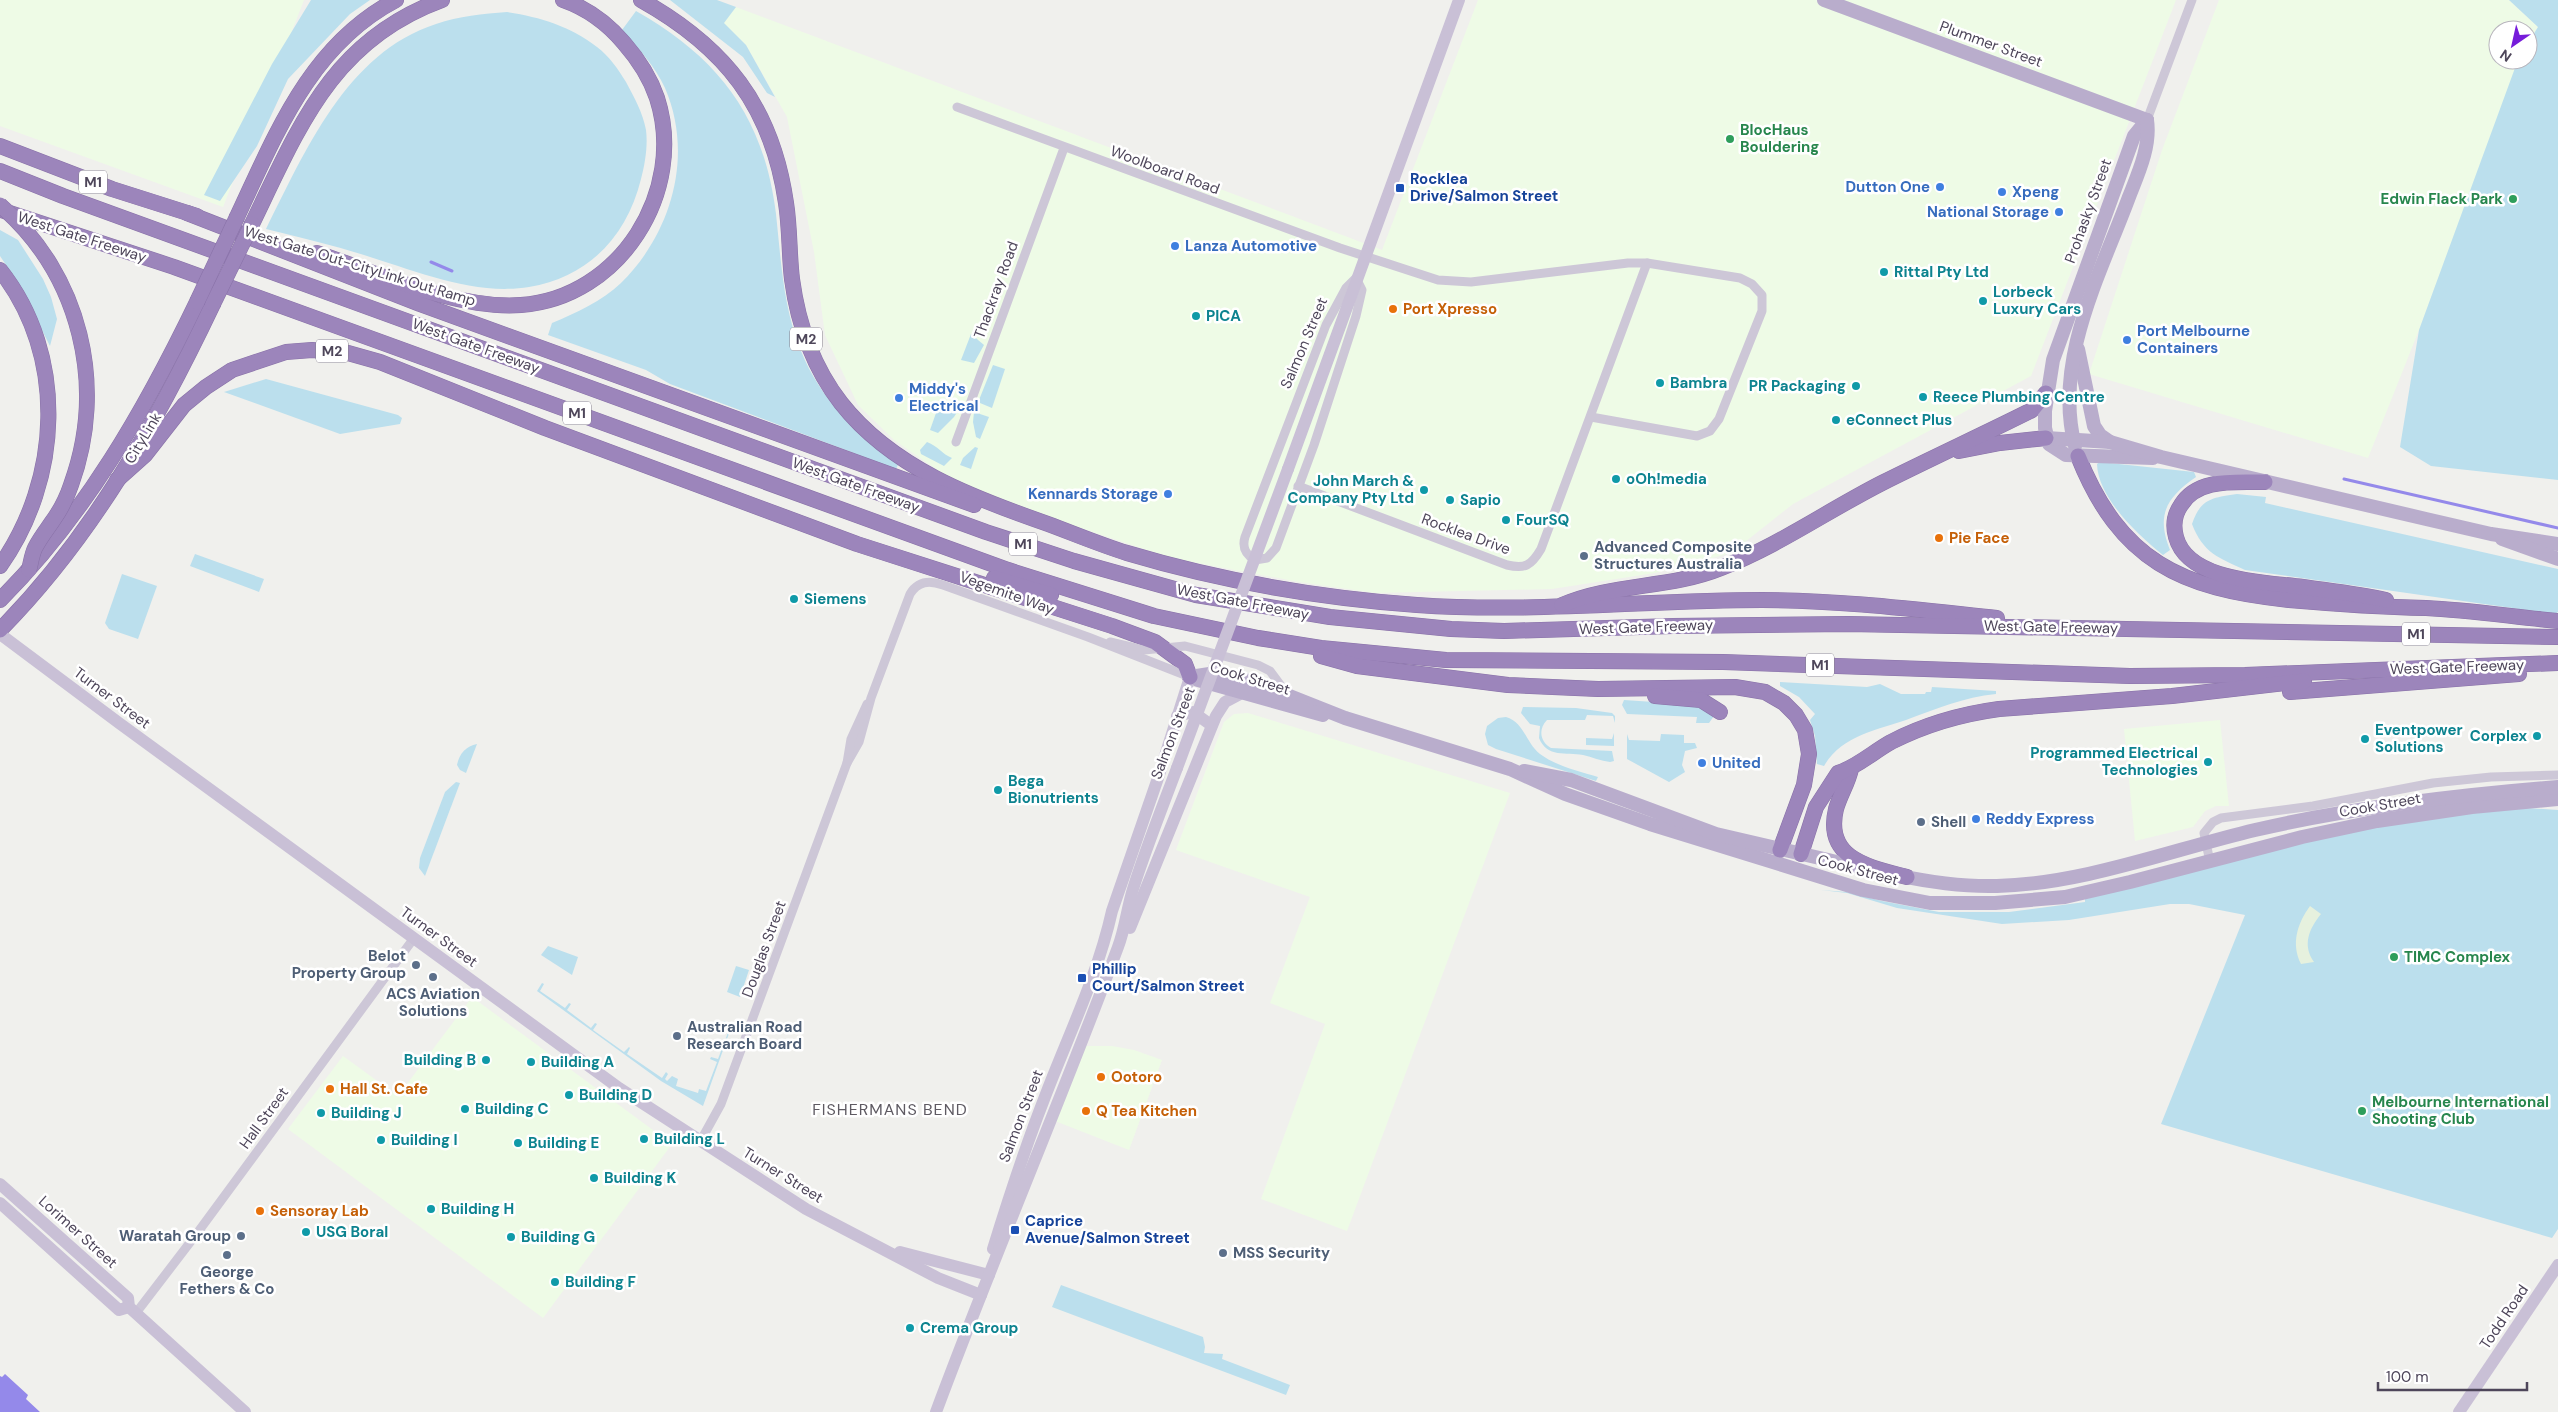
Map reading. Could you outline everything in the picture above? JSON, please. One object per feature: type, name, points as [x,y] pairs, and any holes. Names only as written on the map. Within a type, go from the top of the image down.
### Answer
[{"type":"highway","name":"CityLink","points":[[0,600],[29,570],[83,503],[123,441],[162,373],[296,97],[320,62],[358,25],[396,0]]},
{"type":"highway","name":"West Gate Out-CityLink Out Ramp","points":[[252,224],[287,151],[318,97],[348,59],[384,29],[405,16],[442,0]]},
{"type":"highway","name":"West Gate Out-CityLink Out Ramp","points":[[0,146],[112,189],[477,304],[521,306],[572,292],[603,272],[616,260],[639,233],[654,201],[660,182],[665,148],[657,98],[646,73],[619,37],[591,14],[563,0]]},
{"type":"highway","name":"M2","points":[[641,0],[677,23],[717,54],[738,78],[754,102],[769,135],[779,168],[786,206],[792,279],[801,323],[821,373],[854,419],[874,439],[898,457],[935,478],[1015,513],[1126,553]]},
{"type":"highway","name":"West Gate Freeway","points":[[0,171],[81,203],[986,532],[1074,561],[1196,595],[1330,617],[1460,629],[1513,631],[1673,626],[1848,624],[2558,637]]},
{"type":"highway","points":[[0,205],[26,230],[52,266],[65,290],[80,331],[88,374],[87,424],[77,468],[56,517],[36,547],[29,570]]},
{"type":"highway","name":"West Gate Freeway","points":[[0,210],[193,274],[1008,570],[1154,616],[1258,638],[1321,648],[1446,660],[1723,662],[2130,676],[2382,670],[2554,663]]},
{"type":"highway","name":"M1","points":[[187,213],[420,304],[729,415],[892,476],[1057,533],[1126,553],[1223,577],[1292,589],[1419,605],[1554,608],[1726,601],[1798,601],[2101,628]]},
{"type":"highway","name":"CityLink","points":[[0,633],[54,570],[117,480],[140,453],[252,224]]},
{"type":"highway","points":[[0,270],[16,295],[38,343],[47,391],[49,421],[45,461],[36,498],[23,528],[0,566]]},
{"type":"highway","name":"M2","points":[[140,453],[184,405],[219,377],[251,362],[286,352],[328,351],[356,355],[380,362],[499,411],[908,562],[1112,626],[1163,647],[1185,664],[1190,677]]},
{"type":"highway","points":[[1554,608],[1582,596],[1602,591],[1670,583],[1719,569],[1771,547],[1881,484],[2032,410],[2046,393]]},
{"type":"highway","points":[[1925,463],[1982,446],[2046,438]]},
{"type":"highway","points":[[2072,455],[2098,500],[2123,533],[2155,560],[2190,580],[2213,588],[2251,596],[2358,606],[2428,608],[2558,621]]},
{"type":"highway","points":[[2264,482],[2206,486],[2188,496],[2180,506],[2174,523],[2177,541],[2193,562],[2209,570],[2251,581],[2364,595],[2428,608]]},
{"type":"highway","name":"M2","points":[[714,490],[896,550],[1085,605],[1154,616]]},
{"type":"highway","points":[[1258,638],[1357,666],[1508,685],[1598,689],[1745,688],[1764,692],[1784,703],[1805,730],[1809,754],[1804,785],[1778,856]]},
{"type":"highway","points":[[2072,705],[2088,710],[2140,708],[2296,691],[2528,674],[2554,663]]},
{"type":"highway","points":[[1800,854],[1816,806],[1827,786],[1838,773],[1851,769],[1892,742],[1922,728],[1953,718],[2006,708],[2072,705],[2265,687],[2382,670]]},
{"type":"highway","points":[[1598,689],[1626,695],[1701,700],[1720,712]]},
{"type":"highway","points":[[1851,769],[1834,819],[1835,836],[1838,844],[1847,854],[1860,862],[1907,877]]},
{"type":"main road","name":"Plummer Street","points":[[1824,0],[2147,120]]},
{"type":"main road","name":"Prohasky Street","points":[[2072,455],[2074,439],[2068,391],[2071,362],[2134,182],[2147,140],[2147,120]]},
{"type":"main road","name":"Prohasky Street","points":[[2046,438],[2046,393],[2058,342],[2134,136],[2147,120]]},
{"type":"main road","points":[[2077,342],[2094,426],[2110,442]]},
{"type":"main road","points":[[2046,438],[2110,442],[2160,457],[2492,534],[2558,544]]},
{"type":"main road","points":[[2046,438],[2053,448],[2072,455],[2160,457]]},
{"type":"main road","points":[[2492,534],[2520,547],[2558,559]]},
{"type":"main road","name":"Cook Street","points":[[1190,677],[1208,673],[1226,674],[1290,696],[1345,718],[1510,769],[1566,794],[1778,856],[1800,854],[1907,877],[1963,886],[2033,884],[2077,876],[2289,823],[2448,798],[2558,787]]},
{"type":"main road","name":"Cook Street","points":[[1190,677],[1310,713],[1345,718]]},
{"type":"main road","name":"Cook Street","points":[[1510,769],[1547,774],[1571,780],[1701,830],[1778,856],[1796,870],[1895,898],[1930,903],[1978,904],[2047,899],[2081,894],[2302,837],[2376,821],[2472,807],[2558,799]]},
{"type":"main road","points":[[1566,794],[1571,780]]},
{"type":"main road","points":[[1796,870],[1800,854]]},
{"type":"street","name":"Salmon Street","points":[[1120,945],[1132,890],[1459,0]]},
{"type":"street","name":"Prohasky Street","points":[[2147,120],[2192,0]]},
{"type":"street","name":"Woolboard Road","points":[[957,107],[1064,148],[1364,256]]},
{"type":"street","name":"Thackray Road","points":[[956,442],[1064,148]]},
{"type":"street","points":[[1364,256],[1425,276],[1461,282],[1628,263],[1647,263],[1740,278],[1752,284],[1762,295],[1762,311],[1719,419],[1710,431],[1697,436],[1591,417]]},
{"type":"street","name":"Rocklea Drive","points":[[1298,486],[1521,568],[1529,566],[1541,549],[1647,263]]},
{"type":"street","name":"Salmon Street","points":[[1356,278],[1362,290],[1356,316],[1298,486],[1273,552],[1262,560],[1250,557],[1244,548],[1244,541],[1269,474],[1326,325],[1346,288],[1356,278]]},
{"type":"street","name":"Vegemite Way","points":[[917,586],[927,582],[937,583],[1088,637],[1190,677]]},
{"type":"street","name":"Douglas Street","points":[[700,1142],[721,1104],[847,763],[851,739],[859,718],[871,698],[909,598],[917,586]]},
{"type":"street","name":"Turner Street","points":[[0,633],[126,729],[611,1082],[798,1205],[938,1278],[980,1295]]},
{"type":"street","name":"Vegemite Way","points":[[1088,637],[1140,649],[1185,646],[1218,655]]},
{"type":"street","name":"Cook Street","points":[[1218,655],[1266,668],[1290,696]]},
{"type":"street","name":"Salmon Street","points":[[936,1412],[1041,1126],[1070,1037],[1107,934],[1112,911],[1158,778],[1190,677]]},
{"type":"street","name":"Salmon Street","points":[[1041,1126],[1120,945],[1129,930],[1211,725],[1225,702],[1242,693]]},
{"type":"street","points":[[1177,716],[1193,712],[1211,725]]},
{"type":"street","name":"Cook Street","points":[[2205,843],[2204,833],[2213,822],[2222,818],[2284,811],[2390,791],[2474,778],[2558,774]]},
{"type":"street","name":"Cook Street","points":[[2378,808],[2390,791]]},
{"type":"street","points":[[2205,843],[2210,862]]},
{"type":"street","name":"Salmon Street","points":[[1107,934],[1132,890]]},
{"type":"street","name":"Hall Street","points":[[132,1310],[198,1232],[414,938]]},
{"type":"street","name":"Lorimer Street","points":[[0,1184],[128,1298],[132,1310],[245,1412]]},
{"type":"street","name":"Lorimer Street","points":[[0,1204],[120,1310],[132,1310]]},
{"type":"street","name":"Turner Street","points":[[874,1243],[921,1258],[987,1275]]},
{"type":"street","name":"Todd Road","points":[[2459,1412],[2558,1266]]},
{"type":"shaded area","points":[[0,0],[304,0],[223,207],[0,126]]},
{"type":"shaded area","points":[[311,0],[370,0],[350,14],[288,79],[257,146],[220,201],[204,195],[272,64]]},
{"type":"shaded area","points":[[670,0],[717,0],[736,7],[724,23],[746,45],[775,97],[767,93],[743,57]]},
{"type":"shaded area","points":[[1478,0],[2176,0],[2031,376],[1793,504],[1731,553],[1655,573],[1552,589],[1376,593],[1299,582],[1171,558],[996,500],[952,480],[894,440],[858,405],[825,335],[814,252],[787,117],[746,45],[723,23],[736,7],[1382,250]]},
{"type":"shaded area","points":[[2219,0],[2509,0],[2530,20],[2488,20],[2488,70],[2515,70],[2419,330],[2368,458],[2089,374],[2162,150]]},
{"type":"shaded area","name":"Edwin Flack Park","points":[[2509,0],[2558,0],[2558,480],[2431,466],[2400,447],[2419,330],[2514,70],[2538,70],[2538,20],[2530,20]]},
{"type":"shaded area","points":[[636,11],[665,29],[714,70],[733,94],[748,120],[761,148],[770,179],[786,300],[801,351],[829,400],[855,428],[898,465],[896,469],[670,384],[646,370],[548,335],[552,323],[579,311],[606,295],[621,283],[639,263],[665,217],[673,192],[678,140],[674,114],[665,88],[656,72],[622,30]]},
{"type":"shaded area","points":[[507,12],[531,17],[565,28],[597,47],[620,72],[640,111],[645,124],[647,142],[641,179],[635,200],[626,219],[602,251],[570,274],[550,282],[508,289],[487,288],[425,275],[352,251],[266,229],[313,138],[353,81],[377,57],[404,38],[436,24],[462,17]]},
{"type":"shaded area","points":[[0,230],[18,240],[43,279],[51,297],[57,319],[50,346],[17,281],[0,256]]},
{"type":"shaded area","points":[[971,334],[984,345],[974,363],[961,360]]},
{"type":"shaded area","points":[[993,365],[1005,369],[992,408],[980,403],[979,400]]},
{"type":"shaded area","points":[[266,379],[398,415],[402,418],[400,424],[340,434],[224,392]]},
{"type":"shaded area","points":[[941,399],[961,406],[954,417],[938,433],[930,430]]},
{"type":"shaded area","points":[[974,412],[989,417],[980,439],[976,437],[973,422]]},
{"type":"shaded area","points":[[927,442],[952,458],[944,466],[921,454],[920,450]]},
{"type":"shaded area","points":[[975,447],[978,448],[971,469],[960,465],[963,458]]},
{"type":"shaded area","points":[[2100,462],[2194,472],[2196,477],[2177,492],[2166,508],[2164,527],[2170,550],[2163,555],[2121,515],[2104,490],[2097,464]]},
{"type":"shaded area","points":[[2237,494],[2266,497],[2265,503],[2558,569],[2558,612],[2555,614],[2245,570],[2220,558],[2207,548],[2196,534],[2192,524],[2199,509],[2208,501],[2214,498]]},
{"type":"shaded area","points":[[195,554],[264,579],[259,592],[190,566]]},
{"type":"shaded area","points":[[122,574],[157,586],[138,639],[109,629],[105,623]]},
{"type":"shaded area","points":[[1780,682],[1867,687],[1880,684],[1901,694],[1925,694],[1926,692],[1931,692],[1932,687],[1996,691],[1996,694],[1950,704],[1860,736],[1840,748],[1824,766],[1817,764],[1815,736],[1810,720],[1815,714],[1799,697],[1780,686]]},
{"type":"shaded area","points":[[1624,700],[1699,705],[1714,716],[1709,723],[1696,723],[1697,717],[1627,714],[1622,705]]},
{"type":"shaded area","points":[[1523,707],[1576,708],[1612,713],[1615,716],[1615,723],[1613,716],[1587,715],[1585,720],[1547,720],[1542,727],[1541,735],[1544,742],[1551,748],[1612,751],[1614,761],[1603,761],[1583,755],[1558,753],[1547,749],[1539,738],[1540,726],[1530,724],[1521,713]]},
{"type":"shaded area","points":[[1248,713],[1510,793],[1347,1231],[1261,1199],[1325,1024],[1270,1003],[1310,897],[1176,850],[1224,722],[1234,714]]},
{"type":"shaded area","points":[[1506,717],[1517,723],[1540,754],[1560,765],[1598,777],[1596,781],[1488,745],[1485,734],[1487,726],[1498,718]]},
{"type":"shaded area","points":[[2220,720],[2229,806],[2216,806],[2205,811],[2193,827],[2135,841],[2124,729]]},
{"type":"shaded area","points":[[1614,733],[1614,746],[1586,745],[1586,738],[1612,739]]},
{"type":"shaded area","points":[[1627,734],[1629,740],[1660,741],[1661,734],[1684,735],[1684,743],[1695,743],[1697,748],[1685,751],[1682,765],[1685,772],[1669,782],[1627,759]]},
{"type":"shaded area","points":[[477,744],[466,773],[460,770],[457,765],[459,757],[466,749]]},
{"type":"shaded area","points":[[456,782],[460,783],[425,876],[419,868],[420,858],[445,792]]},
{"type":"shaded area","points":[[2527,808],[2558,810],[2558,1229],[2552,1238],[2161,1124],[2245,915],[2189,904],[2170,904],[2069,920],[2002,924],[1897,908],[1847,893],[1821,890],[1847,892],[1939,912],[2009,912],[2085,902],[2085,899],[2390,820]]},
{"type":"shaded area","points":[[548,946],[578,957],[572,975],[541,955]]},
{"type":"shaded area","points":[[736,966],[749,970],[740,997],[727,992]]},
{"type":"shaded area","points":[[542,983],[544,984],[540,991],[565,1008],[569,1003],[571,1004],[567,1010],[591,1028],[595,1023],[597,1024],[593,1030],[624,1052],[629,1047],[627,1054],[662,1078],[666,1072],[668,1074],[665,1079],[667,1081],[672,1076],[678,1079],[676,1086],[698,1093],[699,1089],[706,1091],[717,1062],[710,1059],[711,1057],[718,1059],[730,1027],[723,1024],[724,1021],[732,1025],[703,1106],[661,1081],[537,991]]},
{"type":"shaded area","points":[[472,997],[672,1144],[543,1318],[288,1129],[343,1056],[398,1096]]},
{"type":"shaded area","points":[[1084,1046],[1112,1046],[1134,1050],[1162,1060],[1129,1150],[1055,1121]]},
{"type":"shaded area","points":[[1061,1285],[1203,1337],[1204,1353],[1223,1354],[1222,1359],[1290,1385],[1286,1395],[1052,1307]]},
{"type":"shaded area","points":[[5,1374],[28,1395],[26,1399],[40,1412],[0,1412],[0,1376],[2,1377]]},
{"type":"sand","points":[[2310,906],[2321,914],[2313,925],[2308,937],[2308,949],[2314,962],[2301,964],[2296,949],[2297,934]]},
{"type":"waterway","points":[[431,262],[452,271]]},
{"type":"waterway","points":[[2344,479],[2558,528]]},
{"type":"place","name":"BlocHaus Bouldering","points":[[1730,139]]},
{"type":"place","name":"Dutton One","points":[[1940,187]]},
{"type":"place","name":"Rocklea Drive/Salmon Street","points":[[1400,188]]},
{"type":"place","name":"Xpeng","points":[[2002,192]]},
{"type":"place","name":"Edwin Flack Park","points":[[2513,199]]},
{"type":"place","name":"National Storage","points":[[2059,212]]},
{"type":"place","name":"Lanza Automotive","points":[[1175,246]]},
{"type":"place","name":"Rittal Pty Ltd","points":[[1884,272]]},
{"type":"place","name":"Lorbeck Luxury Cars","points":[[1983,301]]},
{"type":"place","name":"Port Xpresso","points":[[1393,309]]},
{"type":"place","name":"PICA","points":[[1196,316]]},
{"type":"place","name":"Port Melbourne Containers","points":[[2127,340]]},
{"type":"place","name":"Bambra","points":[[1660,383]]},
{"type":"place","name":"PR Packaging","points":[[1856,386]]},
{"type":"place","name":"Reece Plumbing Centre","points":[[1923,397]]},
{"type":"place","name":"Middy's Electrical","points":[[899,398]]},
{"type":"place","name":"eConnect Plus","points":[[1836,420]]},
{"type":"place","name":"oOh!media","points":[[1616,479]]},
{"type":"place","name":"John March & Company Pty Ltd","points":[[1424,490]]},
{"type":"place","name":"Kennards Storage","points":[[1168,494]]},
{"type":"place","name":"Sapio","points":[[1450,500]]},
{"type":"place","name":"FourSQ","points":[[1506,520]]},
{"type":"place","name":"Pie Face","points":[[1939,538]]},
{"type":"place","name":"Advanced Composite Structures Australia","points":[[1584,556]]},
{"type":"place","name":"Siemens","points":[[794,599]]},
{"type":"place","name":"Corplex","points":[[2537,736]]},
{"type":"place","name":"Eventpower Solutions","points":[[2365,739]]},
{"type":"place","name":"Programmed Electrical Technologies","points":[[2208,762]]},
{"type":"place","name":"United","points":[[1702,763]]},
{"type":"place","name":"Bega Bionutrients","points":[[998,790]]},
{"type":"place","name":"Reddy Express","points":[[1976,819]]},
{"type":"place","name":"Shell","points":[[1921,822]]},
{"type":"place","name":"TIMC Complex","points":[[2394,957]]},
{"type":"place","name":"Belot Property Group","points":[[416,965]]},
{"type":"place","name":"ACS Aviation Solutions","points":[[433,977]]},
{"type":"place","name":"Phillip Court/Salmon Street","points":[[1082,978]]},
{"type":"place","name":"Australian Road Research Board","points":[[677,1036]]},
{"type":"place","name":"Building B","points":[[486,1060]]},
{"type":"place","name":"Building A","points":[[531,1062]]},
{"type":"place","name":"Ootoro","points":[[1101,1077]]},
{"type":"place","name":"Hall St. Cafe","points":[[330,1089]]},
{"type":"place","name":"Building D","points":[[569,1095]]},
{"type":"place","name":"Building C","points":[[465,1109]]},
{"type":"place","name":"Q Tea Kitchen","points":[[1086,1111]]},
{"type":"place","name":"Melbourne International Shooting Club","points":[[2362,1111]]},
{"type":"place","name":"Building J","points":[[321,1113]]},
{"type":"place","name":"Building L","points":[[644,1139]]},
{"type":"place","name":"Building I","points":[[381,1140]]},
{"type":"place","name":"Building E","points":[[518,1143]]},
{"type":"place","name":"Building K","points":[[594,1178]]},
{"type":"place","name":"Building H","points":[[431,1209]]},
{"type":"place","name":"Sensoray Lab","points":[[260,1211]]},
{"type":"place","name":"Caprice Avenue/Salmon Street","points":[[1015,1230]]},
{"type":"place","name":"USG Boral","points":[[306,1232]]},
{"type":"place","name":"Waratah Group","points":[[241,1236]]},
{"type":"place","name":"Building G","points":[[511,1237]]},
{"type":"place","name":"MSS Security","points":[[1223,1253]]},
{"type":"place","name":"George Fethers & Co","points":[[227,1255]]},
{"type":"place","name":"Building F","points":[[555,1282]]},
{"type":"place","name":"Crema Group","points":[[910,1328]]},
{"type":"district","name":"FISHERMANS BEND","points":[[890,1109]]}]
